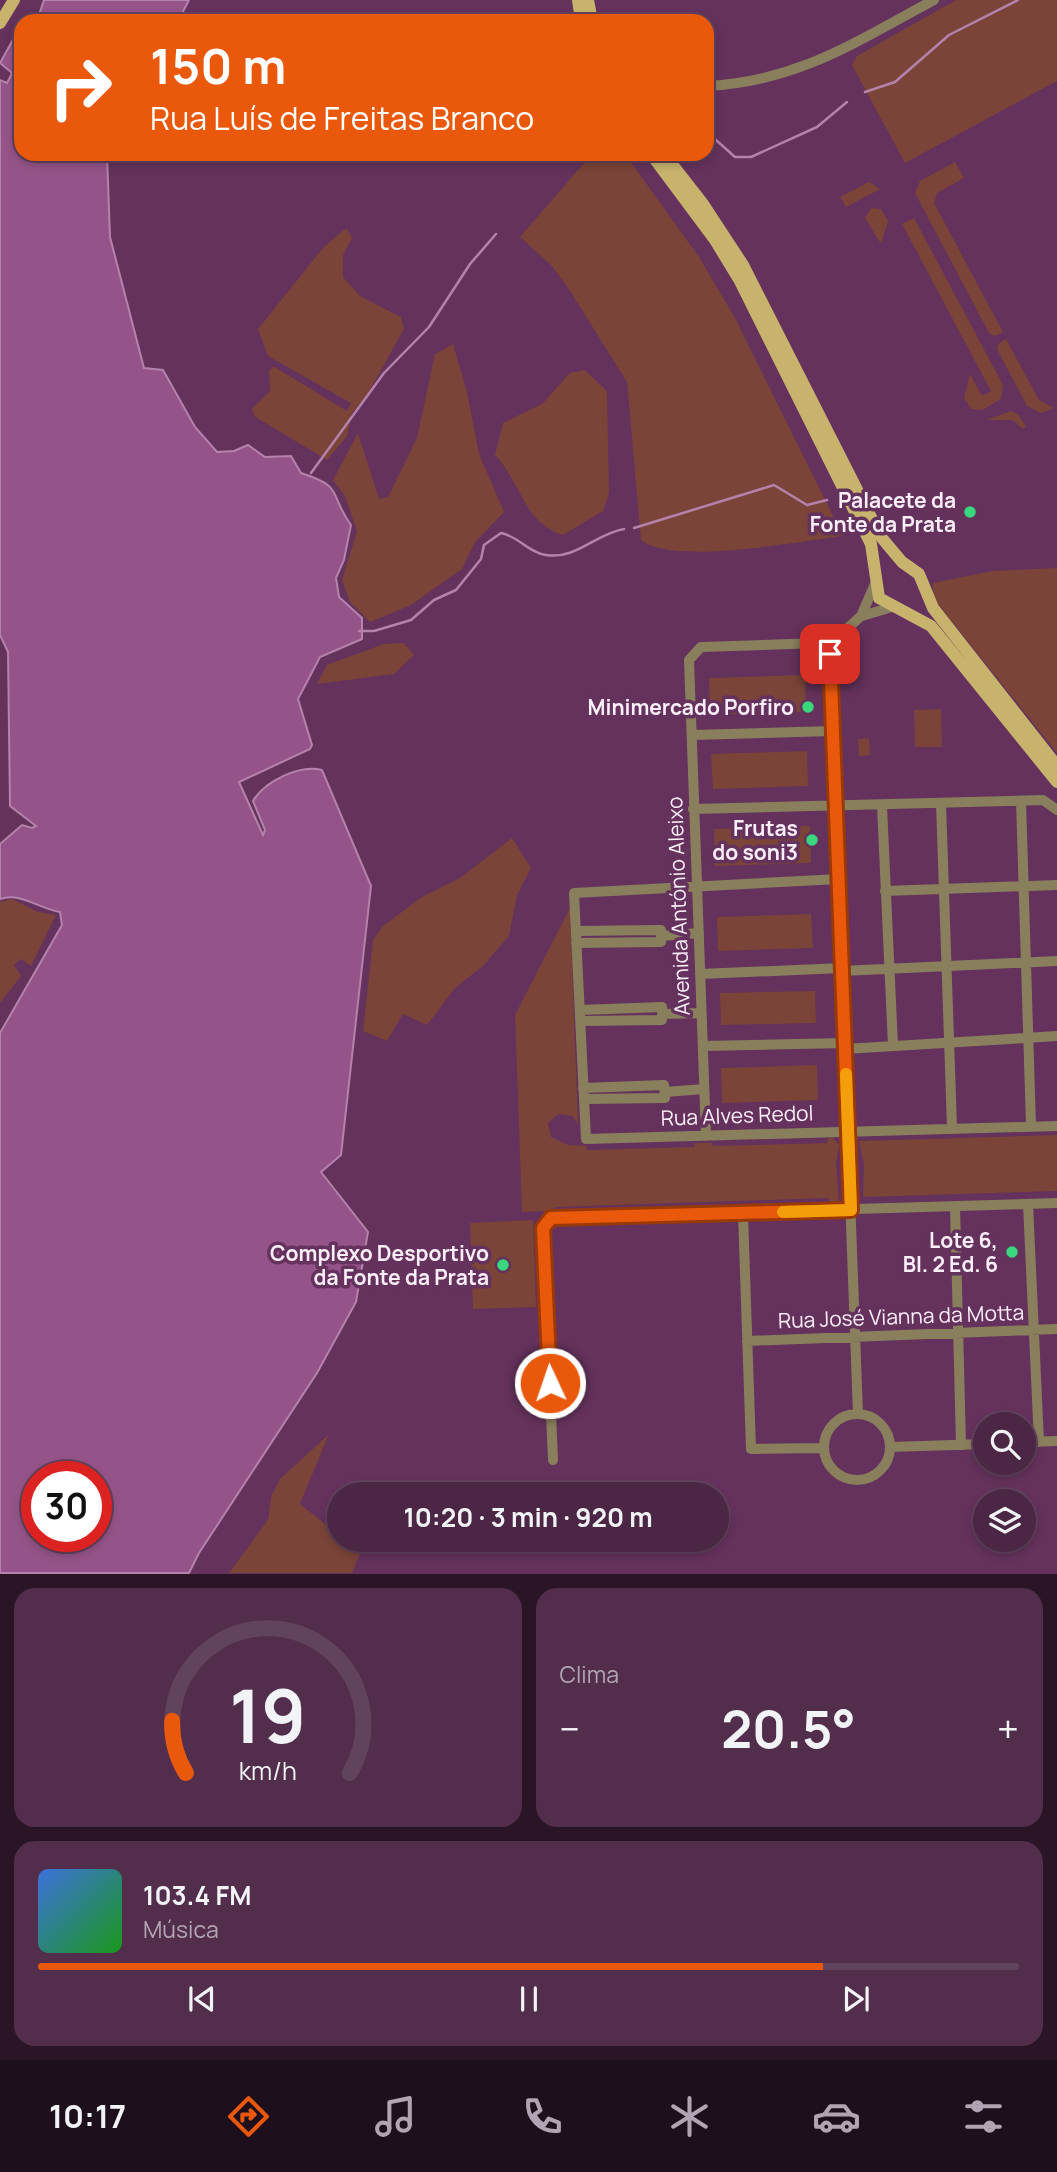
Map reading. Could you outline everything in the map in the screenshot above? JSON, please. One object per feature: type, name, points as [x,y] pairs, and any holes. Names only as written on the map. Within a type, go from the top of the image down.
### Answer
[{"type":"main road","points":[[2,16],[14,0]]},
{"type":"main road","points":[[656,161],[715,240],[740,281],[868,537],[875,559],[875,581],[879,598],[931,626],[1057,782]]},
{"type":"main road","points":[[669,161],[703,204],[743,265],[881,537],[902,562],[914,568],[926,598],[948,629],[1057,765]]},
{"type":"main road","points":[[875,581],[886,565],[902,562]]},
{"type":"main road","points":[[895,608],[917,599],[921,585]]},
{"type":"street","points":[[714,86],[743,84],[807,67],[932,0]]},
{"type":"street","points":[[836,639],[861,616],[875,581]]},
{"type":"street","points":[[861,616],[895,608]]},
{"type":"street","points":[[830,654],[822,651],[820,643],[828,635],[836,639]]},
{"type":"street","points":[[830,654],[837,649],[836,639]]},
{"type":"street","name":"Avenida António Aleixo","points":[[706,1136],[693,810],[689,676],[691,656],[701,647],[820,643]]},
{"type":"street","points":[[830,654],[858,1414]]},
{"type":"street","points":[[692,735],[833,731]]},
{"type":"street","points":[[693,810],[1021,801],[1047,801],[1057,810]]},
{"type":"street","points":[[1021,801],[1031,1126]]},
{"type":"street","points":[[941,803],[953,1128]]},
{"type":"street","points":[[882,806],[893,1046]]},
{"type":"street","points":[[583,1088],[664,1085],[665,1098],[584,1099],[583,1088],[574,893],[839,880]]},
{"type":"street","points":[[885,891],[1057,885]]},
{"type":"street","points":[[576,931],[661,930],[661,942],[576,943]]},
{"type":"street","points":[[661,936],[699,933]]},
{"type":"street","points":[[700,974],[1057,961]]},
{"type":"street","points":[[580,1016],[662,1007],[662,1014],[701,1013]]},
{"type":"street","points":[[702,1046],[893,1046],[1057,1036]]},
{"type":"street","points":[[664,1092],[704,1090]]},
{"type":"street","name":"Rua Alves Redol","points":[[584,1099],[586,1139],[1057,1126]]},
{"type":"street","points":[[553,1460],[543,1228],[551,1218],[1057,1203]]},
{"type":"street","points":[[1028,1204],[1040,1442]]},
{"type":"street","points":[[955,1207],[961,1445]]},
{"type":"street","points":[[743,1214],[751,1449],[824,1448]]},
{"type":"street","name":"Rua José Vianna da Motta","points":[[747,1341],[1057,1329]]},
{"type":"street","points":[[858,1414],[877,1420],[889,1437],[890,1447],[883,1468],[864,1479],[853,1480],[833,1469],[824,1448],[830,1428],[847,1416],[858,1414]]},
{"type":"street","points":[[1036,1442],[1057,1441]]},
{"type":"street","points":[[890,1447],[973,1444]]},
{"type":"shaded area","points":[[44,0],[189,0],[182,14],[39,14]]},
{"type":"shaded area","points":[[956,0],[1057,0],[1057,81],[905,163],[852,65],[857,56]]},
{"type":"shaded area","points":[[14,38],[14,161],[107,161],[110,237],[144,368],[163,370],[195,427],[217,452],[234,451],[248,445],[265,457],[291,456],[301,473],[330,487],[351,525],[344,560],[336,578],[339,597],[362,618],[362,639],[320,657],[298,699],[312,745],[310,749],[239,782],[263,835],[265,830],[253,801],[258,794],[274,781],[293,772],[322,770],[371,886],[341,1155],[321,1172],[368,1232],[356,1302],[317,1373],[199,1553],[189,1573],[0,1573],[0,1033],[62,925],[60,912],[23,899],[0,899],[0,844],[22,825],[32,828],[36,826],[10,806],[8,652],[0,635],[0,80],[7,83],[12,73],[0,63]]},
{"type":"shaded area","points":[[586,161],[630,161],[699,257],[734,316],[843,536],[738,550],[708,551],[680,551],[657,547],[641,540],[627,382],[552,266],[520,237]]},
{"type":"shaded area","points":[[955,162],[964,178],[937,193],[934,203],[1003,332],[995,336],[989,333],[915,193],[920,181]]},
{"type":"shaded area","points":[[869,182],[880,189],[846,207],[840,197]]},
{"type":"shaded area","points":[[871,208],[881,209],[888,221],[881,244],[865,218]]},
{"type":"shaded area","points":[[914,218],[1003,385],[1001,399],[982,410],[971,409],[964,398],[970,374],[982,396],[991,391],[902,224]]},
{"type":"shaded area","points":[[346,228],[352,238],[343,255],[343,277],[360,296],[401,317],[404,329],[366,397],[352,413],[347,436],[327,460],[254,416],[252,409],[270,391],[269,371],[273,366],[347,411],[351,403],[268,356],[258,329],[323,248]]},
{"type":"shaded area","points":[[1006,339],[1039,400],[1054,408],[1041,413],[1027,406],[997,349],[998,344]]},
{"type":"shaded area","points":[[453,344],[467,392],[479,454],[504,512],[475,542],[462,569],[411,605],[370,622],[350,602],[342,580],[357,531],[345,496],[333,480],[358,433],[379,499],[388,497],[417,438],[435,354]]},
{"type":"shaded area","points":[[585,370],[607,391],[609,493],[603,511],[563,535],[550,529],[531,512],[495,455],[503,423],[542,404],[570,373]]},
{"type":"shaded area","points":[[1011,411],[1019,415],[1026,427],[1023,429],[1013,420],[987,420]]},
{"type":"shaded area","points":[[1057,568],[1057,753],[938,604],[933,596],[933,583],[992,571]]},
{"type":"shaded area","points":[[404,643],[414,655],[394,674],[317,684],[327,665],[384,644]]},
{"type":"shaded area","points":[[805,675],[806,712],[710,715],[709,678]]},
{"type":"shaded area","points":[[941,709],[942,747],[915,747],[914,710]]},
{"type":"shaded area","points":[[869,738],[870,755],[859,756],[858,739]]},
{"type":"shaded area","points":[[807,751],[808,786],[713,789],[711,754]]},
{"type":"shaded area","points":[[810,826],[811,863],[715,866],[714,829]]},
{"type":"shaded area","points":[[512,838],[531,868],[517,895],[509,936],[483,966],[455,988],[427,1025],[403,1014],[387,1041],[363,1031],[373,940],[383,926],[422,897],[460,878]]},
{"type":"shaded area","points":[[12,899],[38,912],[56,915],[31,966],[21,959],[14,965],[21,976],[0,1003],[0,902]]},
{"type":"shaded area","points":[[570,908],[578,1125],[573,1116],[558,1114],[548,1123],[551,1137],[568,1145],[586,1146],[587,1150],[694,1147],[695,1143],[712,1143],[713,1146],[827,1143],[829,1138],[833,1138],[839,1145],[836,1163],[839,1203],[832,1204],[828,1198],[556,1207],[549,1211],[522,1212],[515,1015]]},
{"type":"shaded area","points":[[811,914],[813,948],[718,951],[717,917]]},
{"type":"shaded area","points":[[815,991],[816,1023],[721,1025],[720,993]]},
{"type":"shaded area","points":[[817,1065],[818,1100],[722,1103],[721,1068]]},
{"type":"shaded area","points":[[1057,1135],[1057,1191],[863,1197],[864,1164],[859,1141]]},
{"type":"shaded area","name":"Complexo Desportivo da Fonte da Prata","points":[[533,1220],[536,1307],[473,1309],[470,1223]]},
{"type":"shaded area","points":[[329,1434],[300,1504],[327,1525],[327,1552],[360,1553],[352,1573],[229,1573],[268,1520],[271,1497],[280,1479]]},
{"type":"waterway","points":[[865,92],[895,82],[949,35],[1018,0]]},
{"type":"waterway","points":[[714,138],[735,157],[751,157],[817,127],[847,102]]},
{"type":"waterway","points":[[311,473],[384,373],[429,327],[470,264],[496,234]]},
{"type":"waterway","points":[[634,528],[774,485],[807,505],[827,500]]},
{"type":"waterway","points":[[359,631],[374,631],[411,620],[434,600],[456,590],[481,559],[484,545],[501,533],[513,537],[540,554],[557,556],[624,529]]},
{"type":"slow traffic","points":[[783,1212],[851,1210],[846,1074]]},
{"type":"place","name":"Palacete da Fonte da Prata","points":[[970,512]]},
{"type":"place","name":"Minimercado Porfiro","points":[[808,707]]},
{"type":"place","name":"Frutas do soni3","points":[[812,840]]},
{"type":"place","name":"Lote 6, Bl. 2 Ed. 6","points":[[1012,1252]]},
{"type":"place","name":"Complexo Desportivo da Fonte da Prata","points":[[503,1265]]},
{"type":"route","points":[[550,1383],[543,1228],[551,1218],[851,1210],[830,654]]}]
